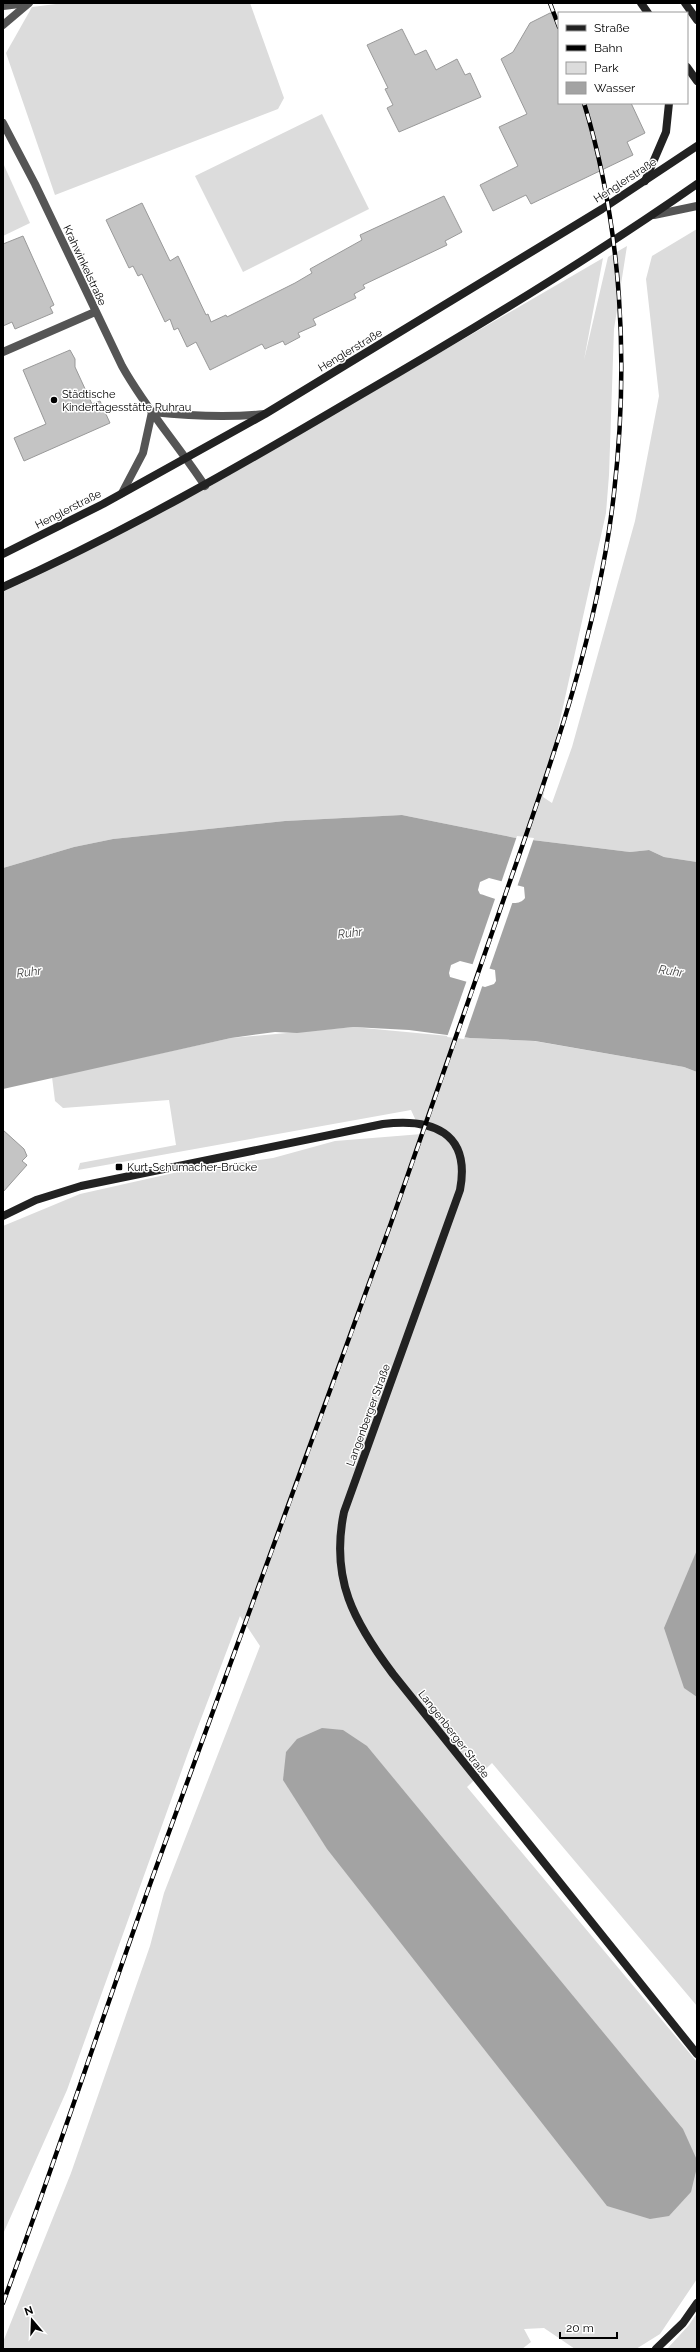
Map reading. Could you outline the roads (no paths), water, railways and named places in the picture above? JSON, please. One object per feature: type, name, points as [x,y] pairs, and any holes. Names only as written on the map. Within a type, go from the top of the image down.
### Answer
[{"type":"main road","points":[[642,3],[647,12]]},
{"type":"main road","points":[[685,3],[697,20]]},
{"type":"main road","points":[[690,3],[697,8]]},
{"type":"main road","points":[[688,68],[697,81]]},
{"type":"main road","points":[[644,182],[666,132],[670,104]]},
{"type":"main road","name":"Henglerstraße","points":[[3,554],[122,493],[265,414],[644,182],[697,146]]},
{"type":"main road","points":[[3,587],[205,486],[542,286],[654,215],[697,184]]},
{"type":"main road","name":"Langenberger Straße","points":[[3,1216],[36,1200],[81,1186],[383,1124],[408,1122],[422,1123],[438,1128],[449,1138],[460,1161],[460,1190],[344,1512],[339,1543],[339,1563],[344,1586],[365,1634],[393,1674],[697,2054]]},
{"type":"main road","points":[[656,2349],[683,2324],[697,2303]]},
{"type":"street","points":[[3,6],[29,3]]},
{"type":"street","points":[[3,25],[29,3]]},
{"type":"street","name":"Krahwinkelstraße","points":[[3,123],[35,184],[122,366],[152,412],[205,486]]},
{"type":"street","points":[[654,215],[697,206]]},
{"type":"street","points":[[3,352],[95,312]]},
{"type":"street","points":[[122,493],[143,453],[152,412],[201,417],[232,417],[265,414]]},
{"type":"water","name":"Ruhr","points":[[402,815],[516,838],[630,852],[649,850],[664,857],[697,862],[697,1072],[684,1067],[535,1041],[470,1038],[409,1030],[353,1027],[297,1033],[275,1032],[231,1038],[3,1089],[3,868],[74,847],[113,839],[285,821]],"holes":[[[489,878],[524,887],[525,898],[516,903],[510,903],[480,894],[478,890],[480,882]],[[460,961],[495,970],[496,981],[494,984],[485,987],[450,977],[449,973],[451,965]]]},
{"type":"water","points":[[697,1550],[697,1697],[684,1688],[664,1628]]},
{"type":"water","points":[[322,1728],[343,1730],[367,1746],[683,2129],[697,2160],[697,2167],[691,2192],[669,2216],[650,2219],[607,2206],[327,1849],[283,1780],[286,1752],[297,1739]]},
{"type":"railway","points":[[550,3],[558,24]]},
{"type":"railway","points":[[3,2303],[153,1876],[406,1181],[542,788],[573,691],[586,642],[598,593],[614,493],[619,444],[621,345],[619,296],[607,198],[597,150],[584,104]]},
{"type":"place","name":"Städtische Kindertagesstätte Ruhrau","points":[[54,400]]},
{"type":"place","name":"Kurt-Schumacher-Brücke","points":[[119,1167]]}]
